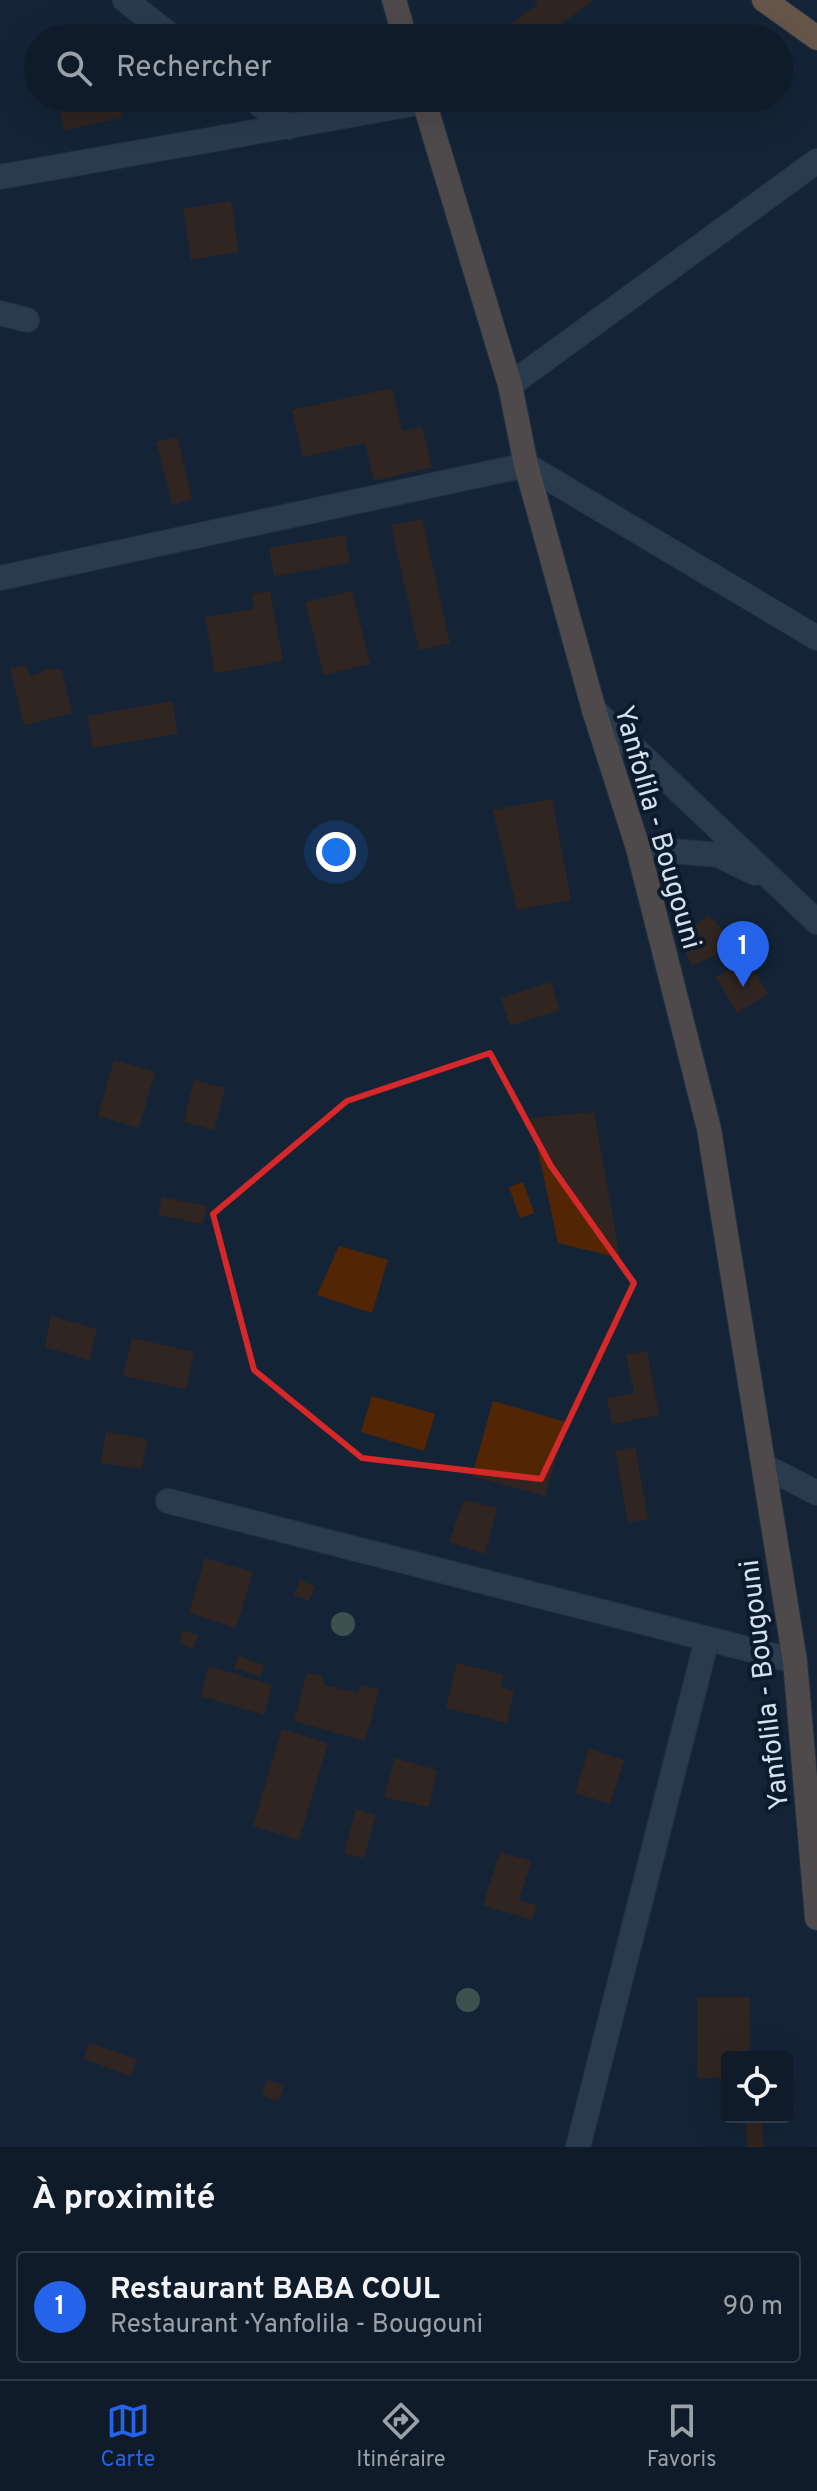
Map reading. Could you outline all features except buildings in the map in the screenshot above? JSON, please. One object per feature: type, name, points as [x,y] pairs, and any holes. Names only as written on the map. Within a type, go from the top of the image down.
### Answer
[{"type":"highway","points":[[764,0],[817,38]]},
{"type":"main road","points":[[394,0],[401,24]]},
{"type":"main road","name":"Yanfolila - Bougouni","points":[[427,112],[510,385],[526,465],[594,710],[638,848],[709,1129],[795,1661],[817,1918]]},
{"type":"street","points":[[125,0],[156,24]]},
{"type":"street","points":[[269,112],[288,127]]},
{"type":"street","points":[[0,177],[363,112]]},
{"type":"street","points":[[510,385],[817,161]]},
{"type":"street","points":[[0,313],[27,320]]},
{"type":"street","points":[[0,578],[526,465],[817,638]]},
{"type":"street","points":[[594,710],[817,922]]},
{"type":"street","points":[[638,848],[718,855],[776,883]]},
{"type":"street","points":[[764,1466],[817,1493]]},
{"type":"street","points":[[168,1501],[795,1661]]},
{"type":"street","points":[[578,2147],[707,1639]]},
{"type":"highlighted area","points":[[490,1053],[551,1166],[634,1283],[541,1479],[362,1458],[254,1370],[213,1214],[347,1101]]},
{"type":"place","name":"Restaurant BABA COUL","points":[[743,987]]}]
